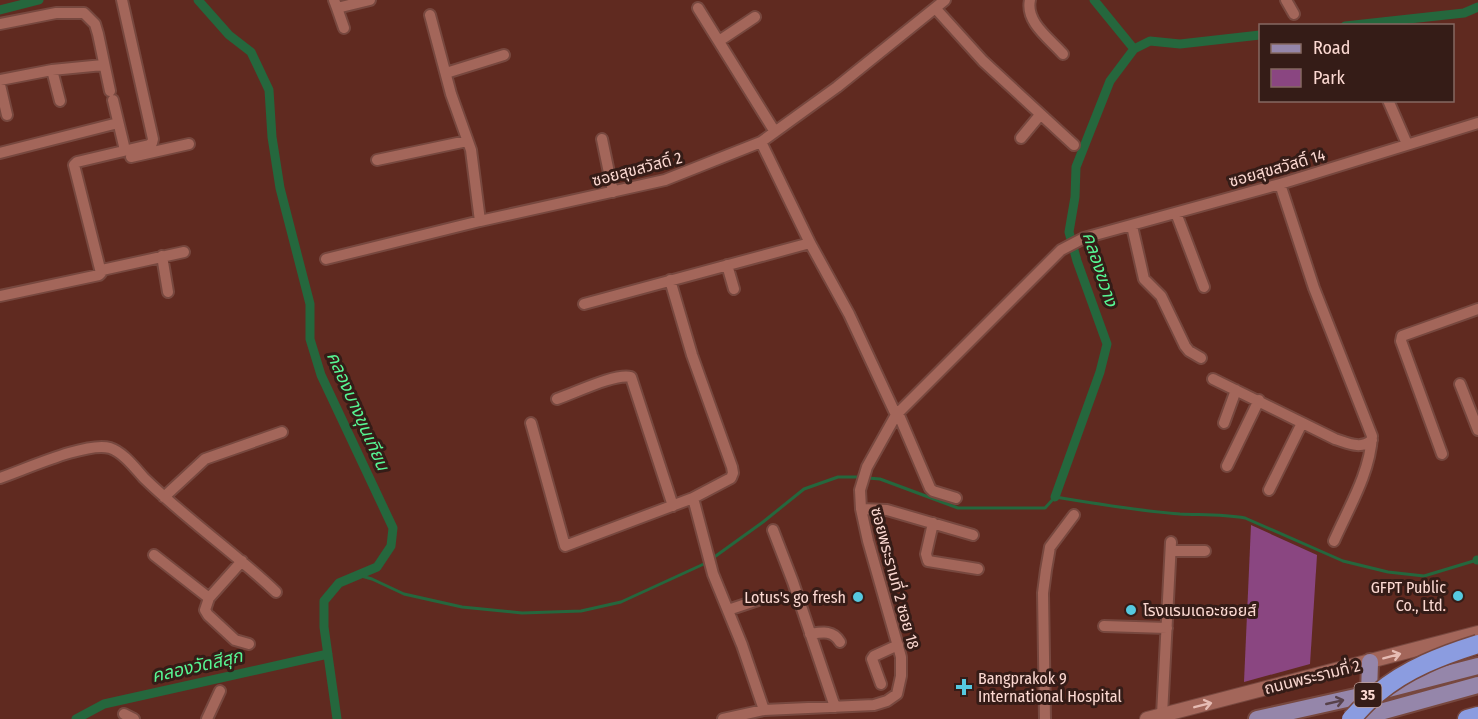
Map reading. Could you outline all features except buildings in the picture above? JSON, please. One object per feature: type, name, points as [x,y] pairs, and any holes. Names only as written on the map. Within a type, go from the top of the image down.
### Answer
[{"type":"highway","points":[[1353,719],[1378,693],[1404,675],[1432,661],[1478,644]]},
{"type":"highway","points":[[1467,719],[1478,716]]},
{"type":"main road","name":"ถนนพระรามที่ 2","points":[[1146,719],[1478,633]]},
{"type":"main road","points":[[1369,694],[1370,662]]},
{"type":"main road","name":"ถนนพระรามที่ 2","points":[[1257,719],[1369,694],[1478,666]]},
{"type":"main road","name":"35","points":[[1353,719],[1375,715],[1478,685]]},
{"type":"street","points":[[344,27],[336,4],[370,0]]},
{"type":"street","name":"ซอยสุขสวัสดิ์ 2","points":[[326,259],[480,221],[665,180],[761,142],[837,87],[945,0]]},
{"type":"street","points":[[1030,0],[1029,12],[1033,21],[1063,54]]},
{"type":"street","points":[[1286,0],[1294,14]]},
{"type":"street","points":[[102,270],[75,165],[77,162],[152,143],[123,5]]},
{"type":"street","points":[[698,8],[775,132]]},
{"type":"street","points":[[936,9],[983,61],[1074,145]]},
{"type":"street","points":[[0,24],[56,13],[84,13],[94,24],[124,146]]},
{"type":"street","points":[[430,15],[471,150],[480,221]]},
{"type":"street","points":[[718,41],[755,17]]},
{"type":"street","points":[[446,73],[504,56]]},
{"type":"street","points":[[7,115],[0,82],[52,70],[103,65]]},
{"type":"street","points":[[52,70],[60,101]]},
{"type":"street","points":[[1389,102],[1407,144]]},
{"type":"street","points":[[1021,138],[1040,115]]},
{"type":"street","points":[[0,153],[118,123]]},
{"type":"street","name":"ซอยสุขสวัสดิ์ 14","points":[[1084,238],[1280,184],[1478,123]]},
{"type":"street","points":[[602,139],[613,192]]},
{"type":"street","points":[[377,160],[467,141]]},
{"type":"street","points":[[761,142],[810,243],[849,314],[930,488],[956,498]]},
{"type":"street","points":[[75,170],[189,144]]},
{"type":"street","points":[[1280,184],[1314,288],[1372,440],[1371,453],[1365,471],[1334,541]]},
{"type":"street","points":[[1176,213],[1204,287]]},
{"type":"street","points":[[1132,226],[1144,279],[1161,296],[1185,346],[1201,358]]},
{"type":"street","name":"ซอยพระรามที่ 2 ซอย 18","points":[[723,719],[764,711],[874,705],[887,701],[897,694],[901,676],[901,657],[861,509],[860,490],[867,467],[897,414],[1061,250],[1084,238]]},
{"type":"street","points":[[584,304],[810,243]]},
{"type":"street","points":[[0,296],[99,275],[102,270],[184,252]]},
{"type":"street","points":[[162,256],[168,292]]},
{"type":"street","points":[[728,265],[734,289]]},
{"type":"street","points":[[531,423],[565,546],[693,498],[731,478],[733,473],[670,280]]},
{"type":"street","points":[[1442,454],[1401,341],[1402,336],[1478,309]]},
{"type":"street","points":[[557,399],[610,380],[625,376],[631,377],[673,506]]},
{"type":"street","points":[[1212,379],[1354,446],[1368,444],[1372,440]]},
{"type":"street","points":[[1460,384],[1478,430]]},
{"type":"street","points":[[1224,423],[1236,390]]},
{"type":"street","points":[[1227,466],[1259,400]]},
{"type":"street","points":[[1269,490],[1302,423]]},
{"type":"street","points":[[164,497],[205,459],[282,432]]},
{"type":"street","points":[[0,477],[51,458],[105,447],[111,448],[122,455],[164,497],[204,532],[242,561],[276,592]]},
{"type":"street","points":[[693,498],[708,557],[764,711]]},
{"type":"street","points":[[861,509],[886,510],[973,535]]},
{"type":"street","points":[[1045,719],[1043,593],[1046,570],[1050,547],[1074,515]]},
{"type":"street","points":[[933,523],[926,554],[928,561],[978,569]]},
{"type":"street","points":[[773,530],[835,707]]},
{"type":"street","points":[[1162,715],[1171,546],[1204,552]]},
{"type":"street","points":[[154,555],[209,598]]},
{"type":"street","points":[[242,561],[209,598],[205,610],[235,640],[249,644]]},
{"type":"street","points":[[728,610],[758,600]]},
{"type":"street","points":[[1104,626],[1167,628]]},
{"type":"street","points":[[810,634],[831,633],[836,635],[840,642]]},
{"type":"street","points":[[880,684],[872,659],[898,645]]},
{"type":"street","points":[[210,718],[220,691]]},
{"type":"green space","points":[[1251,525],[1317,555],[1310,664],[1244,682]]},
{"type":"waterway","points":[[0,10],[39,0]]},
{"type":"waterway","name":"คลองบางขุนเทียน","points":[[198,0],[229,35],[251,52],[269,90],[272,137],[280,188],[310,304],[310,339],[321,375],[393,528],[391,546],[377,567],[339,583],[324,601],[324,627],[337,719]]},
{"type":"waterway","name":"คลองขวาง","points":[[1055,497],[1100,372],[1107,344],[1069,232],[1075,197],[1076,167],[1110,81],[1134,49],[1094,0]]},
{"type":"waterway","points":[[1363,24],[1464,13],[1478,7]]},
{"type":"waterway","points":[[1134,49],[1150,41],[1180,44],[1259,35]]},
{"type":"waterway","points":[[358,575],[404,594],[462,607],[522,613],[581,611],[621,602],[706,563],[804,489],[838,477],[861,477]]},
{"type":"waterway","points":[[868,478],[880,479],[958,508],[1045,508],[1055,497],[1149,511],[1245,518],[1343,561],[1388,572],[1424,576],[1477,560]]},
{"type":"waterway","name":"คลองวัดสีสุก","points":[[76,719],[104,704],[328,654]]},
{"type":"place","name":"GFPT Public Co., Ltd.","points":[[1458,596]]},
{"type":"place","name":"Lotus's go fresh","points":[[858,597]]},
{"type":"place","name":"โรงแรมเดอะชอยส์","points":[[1131,610]]},
{"type":"place","name":"Bangprakok 9 International Hospital","points":[[964,687]]}]
